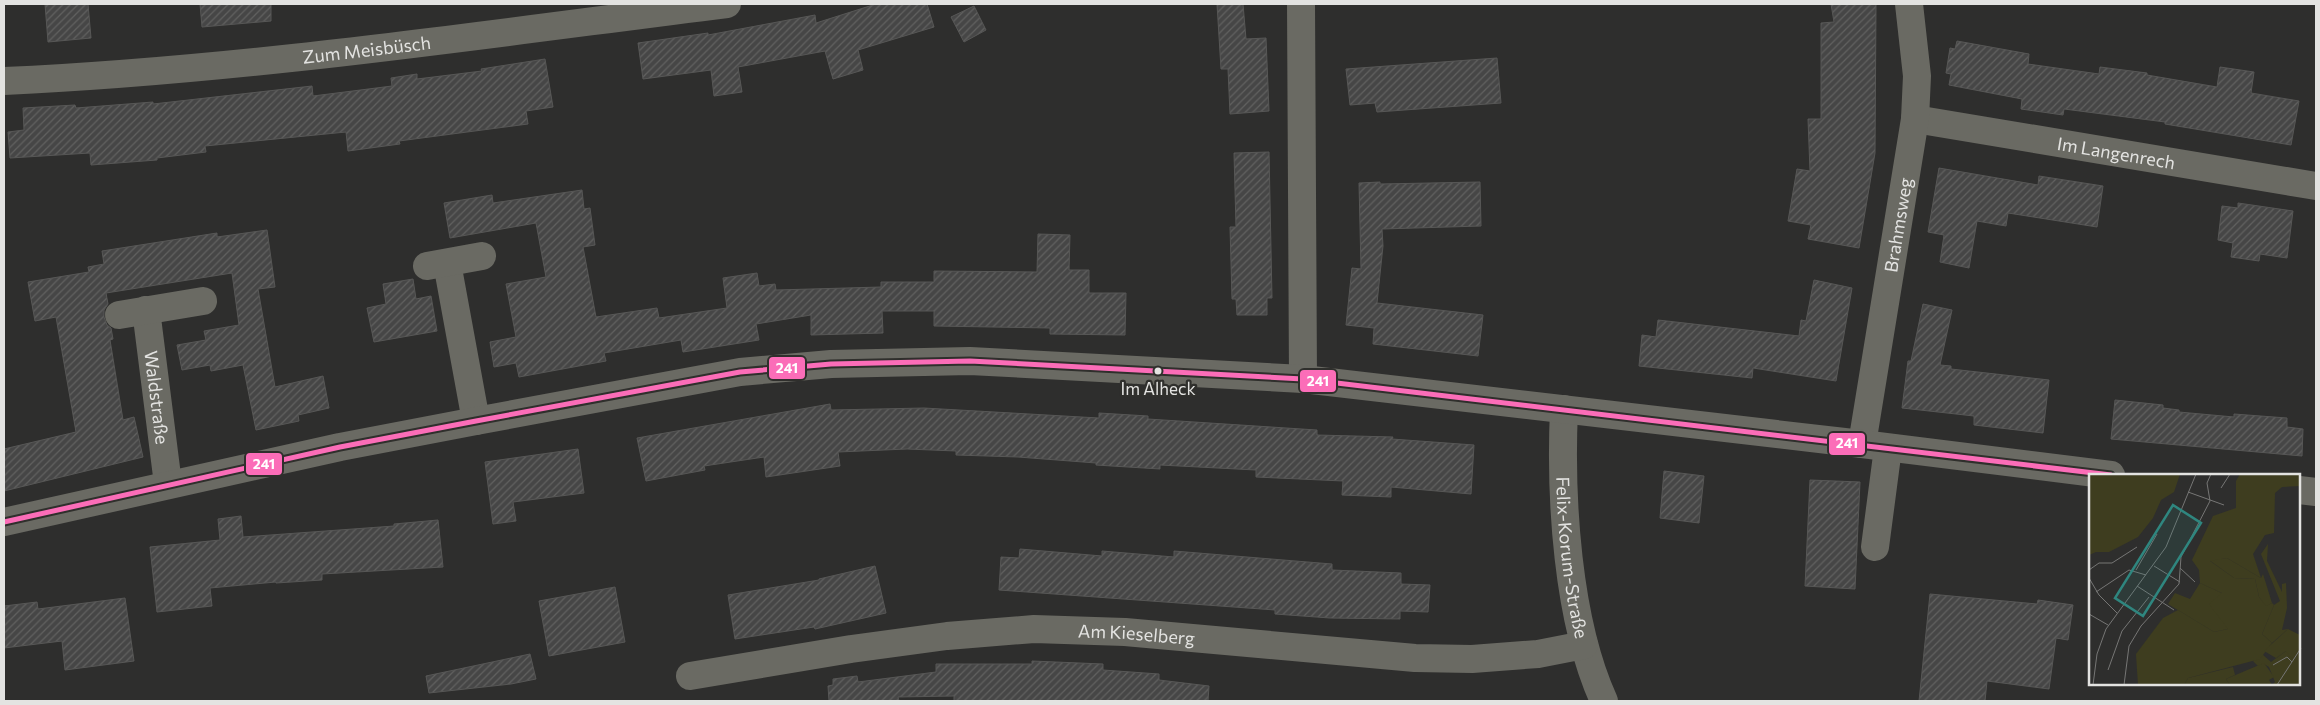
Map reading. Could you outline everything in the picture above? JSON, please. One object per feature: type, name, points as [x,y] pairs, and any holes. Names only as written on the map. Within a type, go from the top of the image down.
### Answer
[{"type":"street","name":"Zum Meisbüsch","points":[[4,81],[128,74],[398,45],[727,4]]},
{"type":"street","points":[[1302,4],[1303,379]]},
{"type":"street","name":"Brahmsweg","points":[[1875,446],[1915,120],[1917,76],[1910,4]]},
{"type":"street","name":"Im Langenrech","points":[[1915,120],[2316,186]]},
{"type":"street","points":[[476,421],[437,264],[482,256]]},
{"type":"street","points":[[119,315],[203,301]]},
{"type":"street","name":"Waldstraße","points":[[146,310],[168,484]]},
{"type":"street","points":[[4,522],[168,484],[476,421],[740,372],[831,364],[970,361],[1303,379],[2103,474]]},
{"type":"street","name":"Felix-Korum-Straße","points":[[1564,409],[1562,454],[1569,556],[1584,645],[1604,701]]},
{"type":"street","points":[[1875,446],[1875,548]]},
{"type":"street","points":[[2300,490],[2316,492]]},
{"type":"street","name":"Am Kieselberg","points":[[690,676],[937,637],[1026,629],[1125,632],[1415,658],[1472,659],[1529,654],[1584,645]]},
{"type":"building","points":[[45,4],[88,4],[91,38],[48,42]]},
{"type":"building","points":[[200,4],[271,4],[271,21],[202,27]]},
{"type":"building","points":[[876,4],[927,4],[934,27],[858,50],[863,70],[833,79],[825,51],[738,67],[742,92],[714,96],[711,70],[643,79],[638,43],[708,33],[708,35],[815,15],[816,23]]},
{"type":"building","points":[[1217,4],[1243,4],[1246,39],[1266,38],[1269,111],[1230,114],[1228,69],[1221,69]]},
{"type":"building","points":[[1831,4],[1876,4],[1875,153],[1859,248],[1808,239],[1811,225],[1788,221],[1797,169],[1810,171],[1808,119],[1821,119],[1821,23],[1834,22]]},
{"type":"building","points":[[974,6],[986,30],[964,42],[951,17]]},
{"type":"building","points":[[1957,41],[2029,54],[2028,64],[2099,74],[2100,67],[2147,73],[2147,75],[2217,87],[2220,67],[2254,72],[2251,93],[2299,101],[2291,145],[2165,124],[2165,122],[2064,109],[2063,115],[2021,109],[2022,99],[1949,85],[1951,74],[1946,73],[1950,48],[1955,49]]},
{"type":"building","points":[[1497,58],[1501,103],[1377,112],[1375,103],[1350,105],[1346,69]]},
{"type":"building","points":[[545,59],[553,107],[526,111],[528,124],[399,141],[400,144],[348,151],[346,132],[205,146],[206,152],[157,158],[157,160],[91,165],[90,153],[10,158],[8,132],[24,130],[23,108],[75,105],[76,108],[153,102],[153,104],[312,86],[313,96],[392,86],[391,78],[417,74],[417,79],[482,71],[481,69]]},
{"type":"building","points":[[1269,152],[1272,298],[1267,298],[1267,315],[1237,315],[1236,299],[1232,299],[1230,227],[1236,227],[1234,153]]},
{"type":"building","points":[[1939,168],[2038,185],[2039,176],[2103,186],[2097,227],[2008,213],[2006,226],[1977,221],[1969,268],[1940,262],[1944,235],[1928,232]]},
{"type":"building","points":[[1380,182],[1380,184],[1480,182],[1481,226],[1382,229],[1383,246],[1377,303],[1483,315],[1478,356],[1373,344],[1374,328],[1346,325],[1352,268],[1361,269],[1359,183]]},
{"type":"building","points":[[582,190],[584,209],[590,208],[595,245],[583,247],[596,317],[657,308],[659,318],[727,308],[723,278],[757,273],[759,286],[775,284],[776,290],[881,287],[881,282],[934,282],[934,271],[1037,272],[1038,234],[1070,235],[1069,270],[1089,270],[1089,293],[1126,293],[1125,335],[1050,334],[1050,328],[934,326],[934,311],[882,311],[883,333],[811,335],[811,315],[756,324],[759,340],[683,352],[681,340],[604,353],[606,361],[519,377],[516,363],[494,367],[490,342],[516,337],[506,284],[546,277],[536,223],[450,238],[444,203],[492,195],[493,203]]},
{"type":"building","points":[[2238,203],[2293,211],[2287,258],[2260,254],[2259,261],[2231,257],[2233,243],[2218,240],[2222,206],[2238,208]]},
{"type":"building","points":[[267,230],[275,287],[258,289],[275,387],[323,376],[329,408],[298,415],[299,421],[256,430],[243,365],[211,371],[210,365],[182,370],[177,345],[206,340],[204,331],[239,325],[232,273],[106,293],[108,304],[104,310],[104,317],[107,325],[111,328],[113,339],[110,340],[123,420],[134,417],[143,457],[4,491],[4,449],[76,432],[56,317],[35,321],[28,282],[89,272],[88,267],[104,264],[102,251],[217,233],[217,237]]},
{"type":"building","points":[[413,279],[416,299],[431,296],[437,331],[374,342],[367,308],[386,304],[383,284]]},
{"type":"building","points":[[1814,280],[1852,288],[1836,381],[1753,368],[1752,378],[1639,366],[1642,335],[1656,337],[1658,320],[1799,336],[1801,320],[1806,321]]},
{"type":"building","points":[[1923,304],[1952,310],[1940,365],[1951,366],[1951,369],[2049,380],[2043,433],[1974,425],[1974,416],[1902,408],[1908,361],[1911,361]]},
{"type":"building","points":[[2115,400],[2163,405],[2163,408],[2179,410],[2179,412],[2234,417],[2234,414],[2287,418],[2287,427],[2303,429],[2302,456],[2111,439]]},
{"type":"building","points":[[830,404],[831,410],[924,408],[1099,418],[1099,413],[1148,416],[1148,419],[1317,430],[1317,435],[1393,437],[1392,439],[1474,445],[1471,494],[1391,487],[1391,497],[1342,495],[1343,481],[1256,477],[1256,470],[1160,465],[1160,469],[1018,457],[956,455],[956,451],[907,449],[838,452],[840,466],[766,477],[764,457],[704,466],[705,470],[646,481],[637,438]]},
{"type":"building","points":[[578,449],[584,493],[513,502],[516,521],[493,524],[485,462]]},
{"type":"building","points":[[1664,471],[1704,476],[1699,523],[1660,518]]},
{"type":"building","points":[[1810,480],[1860,482],[1855,589],[1805,586]]},
{"type":"building","points":[[241,516],[243,537],[394,526],[394,524],[438,520],[443,567],[322,574],[322,580],[210,588],[212,606],[157,612],[150,547],[220,540],[218,519]]},
{"type":"building","points":[[1020,549],[1102,556],[1102,551],[1174,557],[1174,551],[1332,564],[1332,570],[1401,573],[1401,584],[1430,585],[1428,612],[1400,611],[1400,619],[1330,618],[1275,614],[1275,610],[999,590],[1001,557],[1019,558]]},
{"type":"building","points":[[875,566],[886,613],[815,629],[814,627],[735,639],[728,595],[819,580]]},
{"type":"building","points":[[615,587],[625,642],[549,656],[539,601]]},
{"type":"building","points":[[1930,594],[2037,604],[2038,600],[2073,605],[2068,640],[2056,638],[2049,689],[1987,681],[1985,701],[1919,701]]},
{"type":"building","points":[[125,598],[134,661],[65,670],[62,641],[4,648],[4,606],[37,602],[38,609]]},
{"type":"building","points":[[530,654],[536,679],[511,684],[429,693],[426,676]]},
{"type":"building","points":[[1032,661],[1103,664],[1103,670],[1159,674],[1159,680],[1209,686],[1208,701],[954,701],[954,696],[898,697],[899,701],[829,701],[828,686],[833,685],[833,679],[857,676],[858,682],[936,672],[936,664],[1032,664]]},
{"type":"transit line","name":"241","points":[[4,522],[340,447],[476,421],[740,372],[831,364],[970,361],[1303,379],[2103,474]]},
{"type":"place","name":"Im Alheck","points":[[1158,371]]}]
